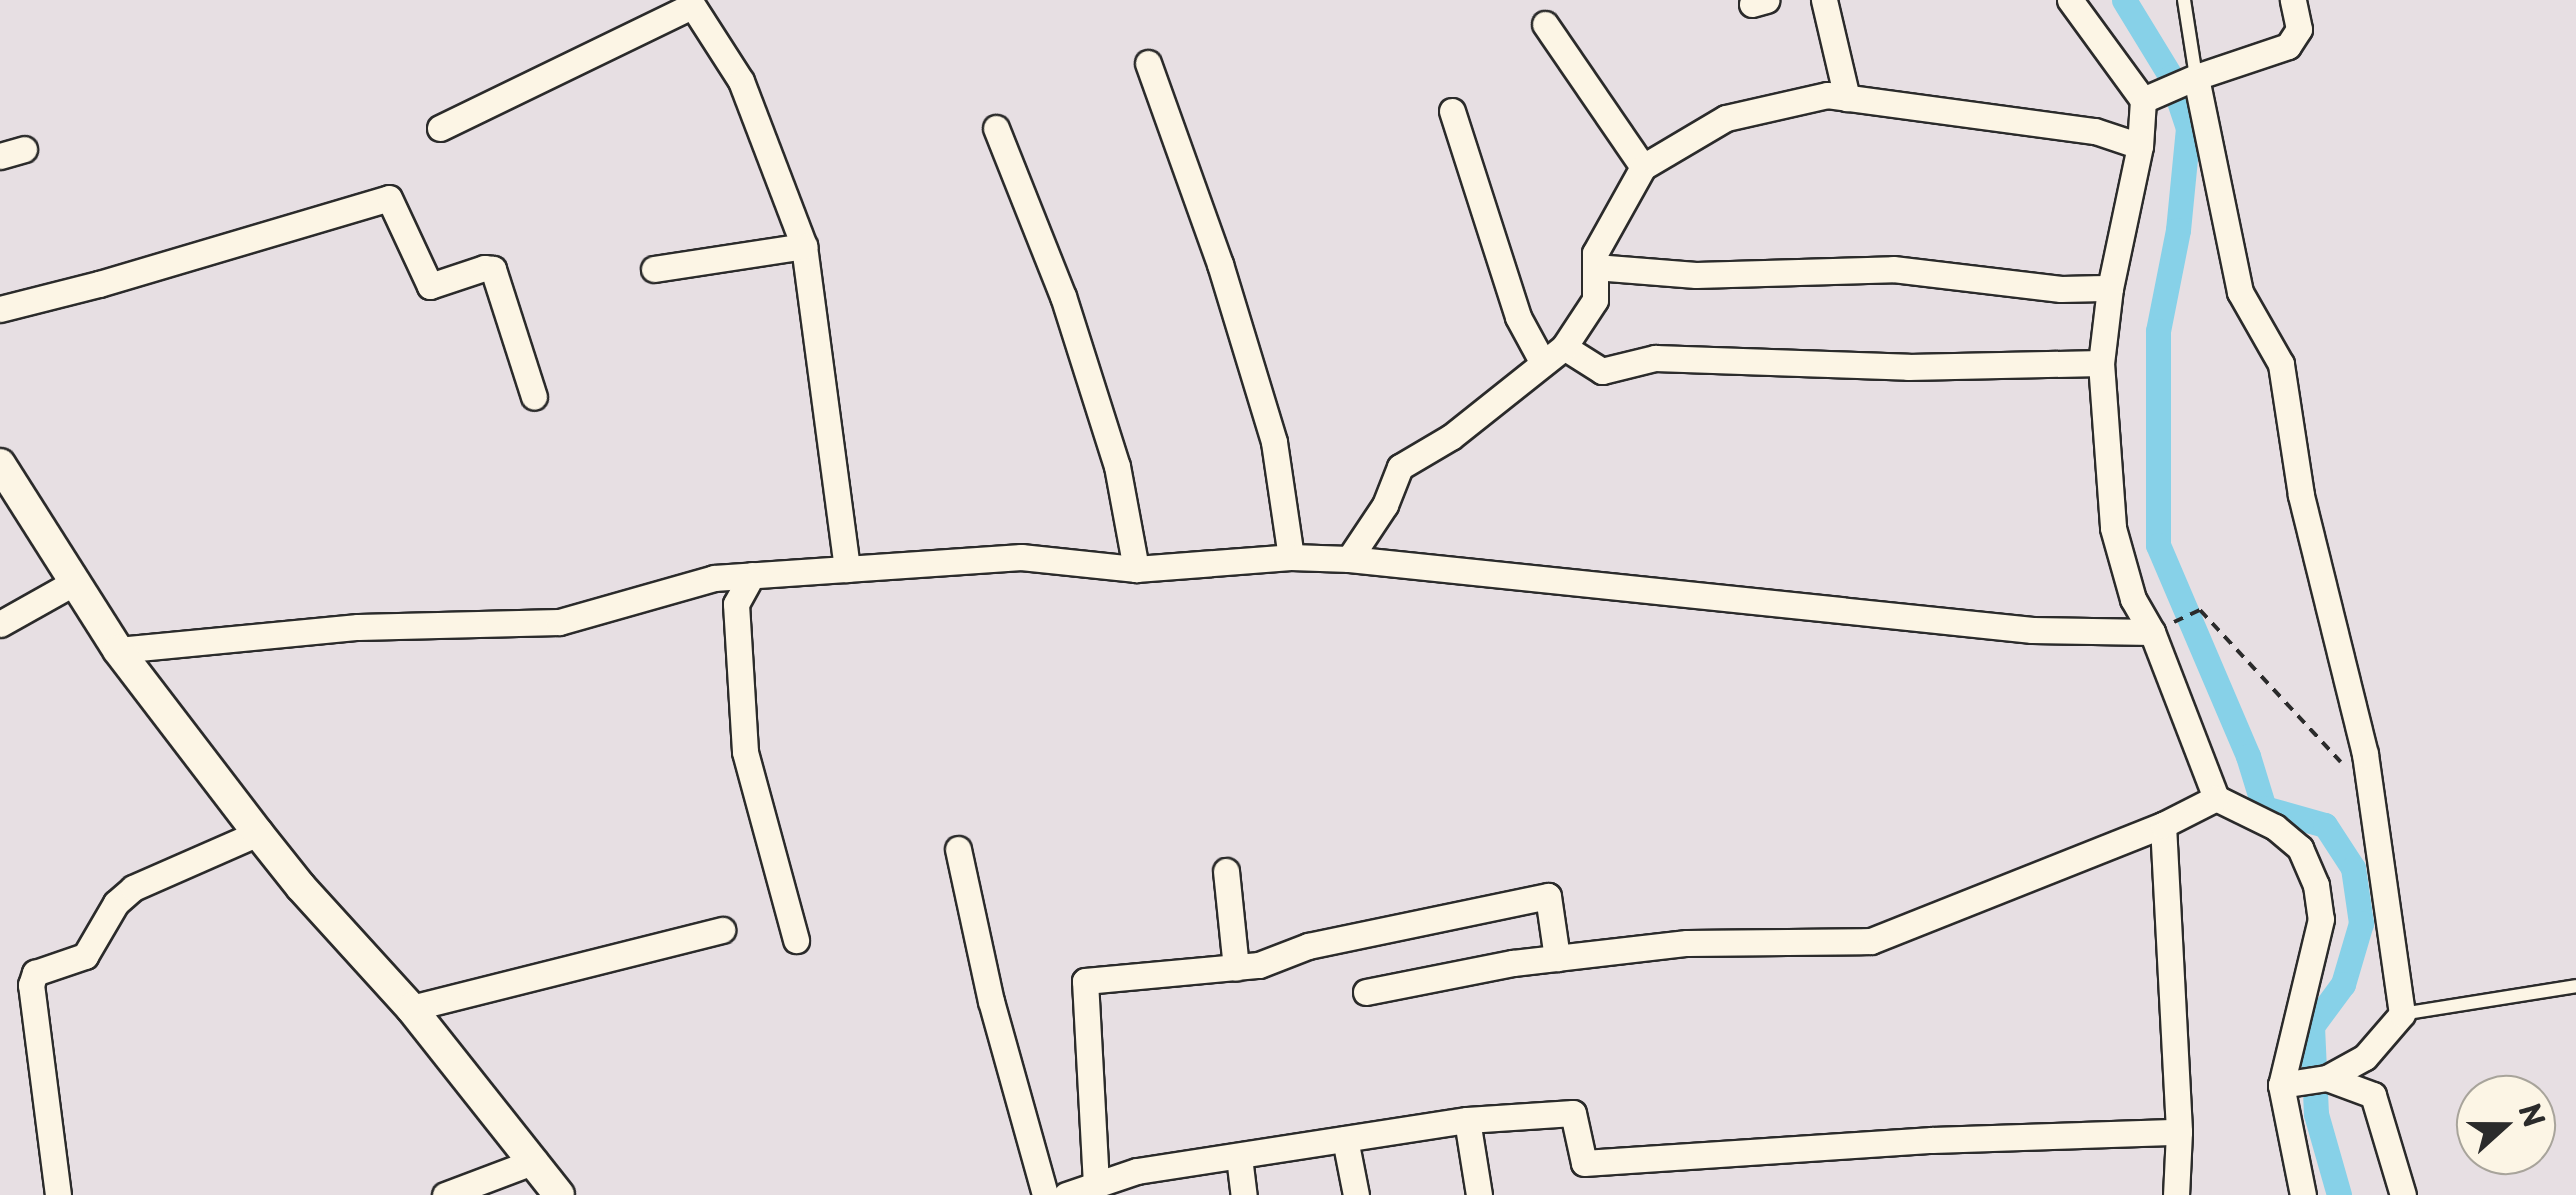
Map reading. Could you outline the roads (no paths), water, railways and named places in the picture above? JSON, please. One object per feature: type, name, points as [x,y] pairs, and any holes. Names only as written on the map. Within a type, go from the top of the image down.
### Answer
[{"type":"street","points":[[1824,0],[1846,98]]},
{"type":"street","points":[[2070,0],[2143,100],[2140,146],[2110,288],[2101,362],[2113,528],[2133,599],[2152,632],[2216,798],[2275,827],[2300,848],[2316,885],[2321,919],[2281,1085],[2303,1195]]},
{"type":"street","points":[[2143,100],[2196,77],[2288,46],[2299,29],[2292,0]]},
{"type":"street","points":[[440,128],[690,3],[741,81],[804,246],[846,570]]},
{"type":"street","points":[[1545,24],[1644,167]]},
{"type":"street","points":[[1148,63],[1220,264],[1274,442],[1291,557]]},
{"type":"street","points":[[2196,77],[2240,292],[2282,364],[2300,495],[2372,797],[2402,1014],[2365,1058],[2328,1078],[2281,1085]]},
{"type":"street","points":[[1349,558],[1385,505],[1400,467],[1451,438],[1553,355],[1595,300],[1594,253],[1644,167],[1726,118],[1826,95],[2095,131],[2140,146]]},
{"type":"street","points":[[1452,111],[1518,317],[1553,355],[1602,371],[1655,358],[1908,367],[2101,362]]},
{"type":"street","points":[[996,128],[1063,296],[1117,466],[1136,569]]},
{"type":"street","points":[[0,309],[99,284],[389,198],[430,286],[484,268],[493,269],[534,397]]},
{"type":"street","points":[[654,270],[804,246]]},
{"type":"street","points":[[1595,267],[1696,275],[1893,269],[2061,289],[2110,288]]},
{"type":"street","points":[[0,464],[118,650],[300,887],[411,1008],[559,1195]]},
{"type":"street","points":[[118,650],[358,627],[558,622],[714,578],[1021,557],[1136,569],[1291,557],[1349,558],[2032,630],[2152,632]]},
{"type":"street","points":[[752,575],[736,604],[745,752],[796,940]]},
{"type":"street","points":[[0,624],[73,584]]},
{"type":"street","points":[[1366,992],[1557,958],[1687,944],[1871,941],[2163,825],[2216,798]]},
{"type":"street","points":[[2163,825],[2180,1132],[2176,1195]]},
{"type":"street","points":[[58,1195],[30,986],[35,973],[85,956],[116,904],[133,888],[258,832]]},
{"type":"street","points":[[958,848],[991,1001],[1046,1195]]},
{"type":"street","points":[[1226,871],[1236,967]]},
{"type":"street","points":[[1096,1184],[1085,981],[1260,965],[1308,946],[1548,896],[1557,958]]},
{"type":"street","points":[[411,1008],[722,930]]},
{"type":"street","points":[[2328,1078],[2373,1095],[2403,1195]]},
{"type":"street","points":[[1066,1195],[1137,1171],[1467,1120],[1573,1113],[1584,1163],[1913,1141],[2180,1132]]},
{"type":"street","points":[[1467,1120],[1479,1195]]},
{"type":"street","points":[[1345,1139],[1356,1195]]},
{"type":"street","points":[[1239,1157],[1244,1195]]},
{"type":"street","points":[[444,1195],[535,1161]]},
{"type":"lane","points":[[2184,0],[2196,77]]},
{"type":"lane","points":[[2402,1014],[2576,986]]},
{"type":"waterway","points":[[2124,0],[2171,77],[2188,128],[2178,230],[2158,331],[2158,545],[2248,756],[2264,808],[2325,825],[2353,868],[2361,923],[2343,984],[2312,1026],[2316,1114],[2339,1195]]}]
